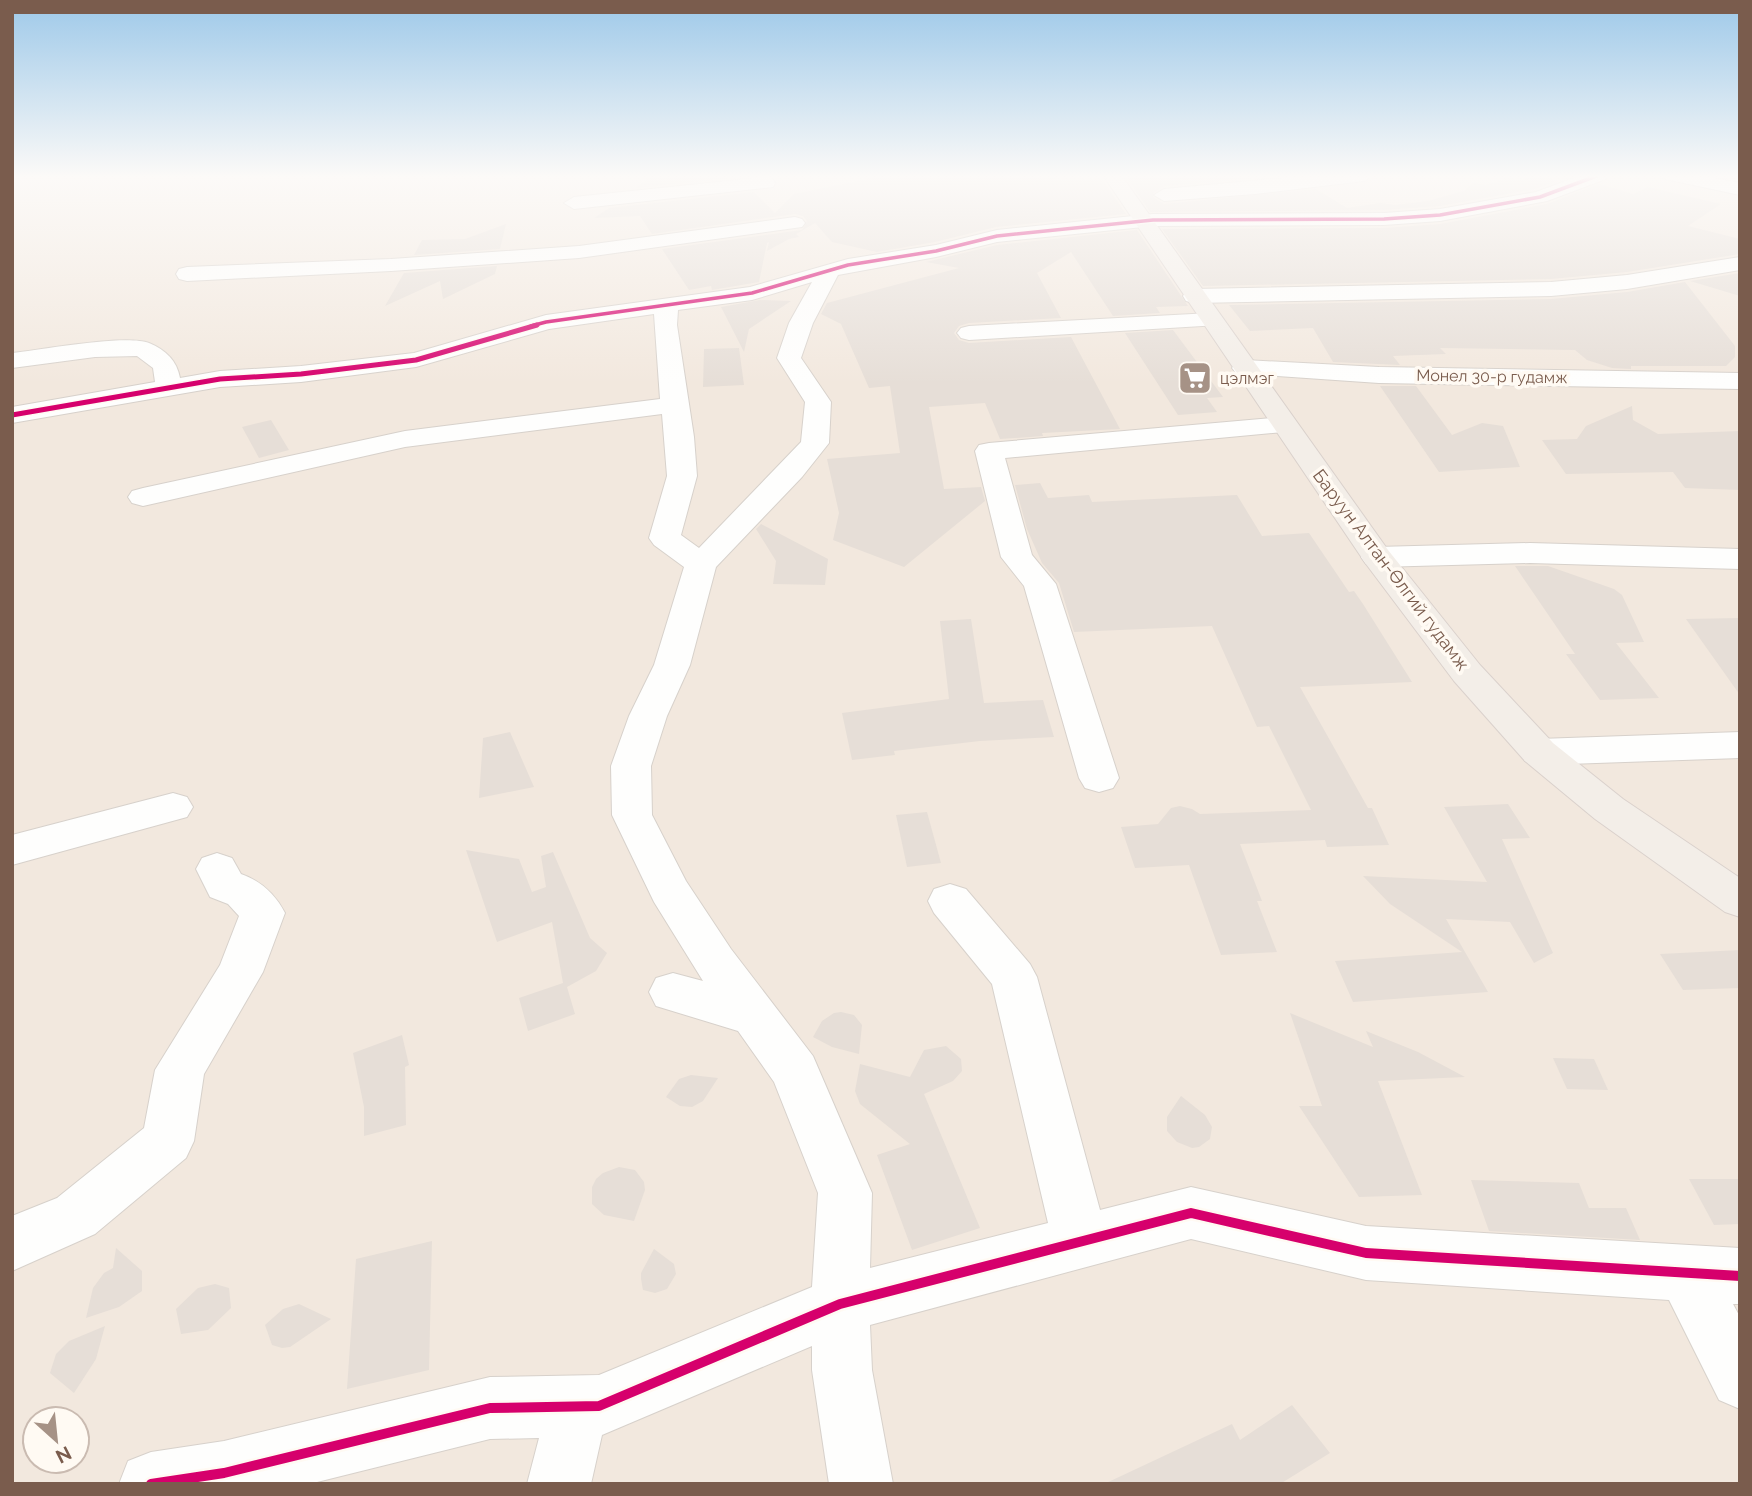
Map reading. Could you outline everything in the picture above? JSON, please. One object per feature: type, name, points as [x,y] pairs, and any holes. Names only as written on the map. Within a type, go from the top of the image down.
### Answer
[{"type":"main road","name":"Баруун Алтан-Өлгий гудамж","points":[[1159,245],[1377,557],[1467,673],[1539,752],[1609,809],[1740,900]]},
{"type":"street","points":[[187,274],[391,265],[645,245]]},
{"type":"street","points":[[12,415],[220,379],[362,368],[416,360],[546,322],[752,293],[835,262],[936,251],[964,245]]},
{"type":"street","points":[[835,262],[801,323],[789,358],[818,402],[815,443],[792,471],[701,564],[672,666],[648,716],[631,766],[632,815],[670,890],[752,1015],[795,1071],[845,1193],[841,1304],[842,1370],[861,1484]]},
{"type":"street","points":[[968,333],[1203,308],[1551,289],[1627,282],[1740,263]]},
{"type":"street","points":[[667,305],[665,325],[680,437],[682,475],[664,538],[701,564]]},
{"type":"street","points":[[12,361],[95,350],[142,349],[165,365],[169,386]]},
{"type":"street","name":"Монел 30-р гудамж","points":[[1245,368],[1392,375],[1740,381]]},
{"type":"street","points":[[143,497],[405,439],[674,405]]},
{"type":"street","points":[[1099,778],[1040,584],[1017,557],[989,451],[1284,425]]},
{"type":"street","points":[[1377,557],[1530,553],[1740,559]]},
{"type":"street","points":[[1539,752],[1740,745]]},
{"type":"street","points":[[12,850],[173,807]]},
{"type":"street","points":[[12,1244],[76,1216],[168,1141],[180,1070],[240,972],[262,913],[243,892],[225,885],[218,869]]},
{"type":"street","points":[[950,901],[1014,977],[1080,1241]]},
{"type":"street","points":[[673,992],[752,1015]]},
{"type":"street","points":[[151,1484],[224,1473],[490,1408],[598,1406],[841,1304],[1191,1213],[1366,1253],[1712,1273],[1740,1379]]},
{"type":"street","points":[[559,1484],[578,1406]]},
{"type":"shaded area","points":[[12,245],[1740,245],[1740,1484],[12,1484]]},
{"type":"building","points":[[419,245],[501,245],[500,249],[414,255]]},
{"type":"building","points":[[693,245],[767,245],[759,282],[712,290],[711,286],[689,290],[662,249]]},
{"type":"building","points":[[768,245],[778,245],[767,251]]},
{"type":"building","points":[[845,245],[919,245],[877,252]]},
{"type":"building","points":[[997,245],[1147,245],[1188,306],[1156,307],[1160,313],[1113,316],[1071,252],[1037,273],[1061,318],[969,323],[959,326],[954,333],[959,340],[969,343],[1071,337],[1120,429],[1042,433],[1043,436],[1000,439],[985,403],[929,407],[944,489],[981,487],[985,501],[904,567],[833,540],[839,513],[827,459],[900,453],[890,386],[869,388],[841,324],[821,314],[827,303],[959,268],[926,262]]},
{"type":"building","points":[[1173,245],[1740,245],[1740,254],[1627,272],[1551,279],[1203,286]]},
{"type":"building","points":[[497,266],[495,274],[443,299],[440,281],[385,306],[404,273]]},
{"type":"building","points":[[1740,273],[1740,296],[1690,281]]},
{"type":"building","points":[[1685,282],[1735,346],[1735,357],[1726,366],[1612,368],[1587,360],[1575,350],[1440,348],[1446,354],[1393,356],[1400,365],[1333,362],[1313,328],[1250,331],[1229,305],[1551,299],[1627,292]]},
{"type":"building","points":[[760,300],[791,301],[749,329],[744,352],[721,307]]},
{"type":"building","points":[[1173,330],[1223,397],[1207,398],[1217,412],[1178,415],[1125,333]]},
{"type":"building","points":[[739,348],[744,385],[703,387],[704,349]]},
{"type":"building","points":[[1380,386],[1416,386],[1452,435],[1482,423],[1503,426],[1520,467],[1439,472]]},
{"type":"building","points":[[1632,406],[1633,420],[1658,434],[1740,431],[1740,490],[1685,488],[1673,472],[1566,474],[1542,440],[1577,439],[1586,426]]},
{"type":"building","points":[[271,420],[289,450],[259,458],[242,427]]},
{"type":"building","points":[[1040,483],[1048,498],[1089,495],[1092,502],[1237,495],[1262,536],[1309,533],[1349,592],[1354,591],[1363,604],[1412,682],[1300,687],[1368,808],[1372,808],[1389,845],[1327,847],[1325,840],[1240,844],[1262,901],[1257,901],[1277,952],[1221,955],[1189,865],[1135,868],[1121,827],[1158,824],[1171,808],[1180,806],[1200,814],[1311,810],[1269,726],[1257,727],[1212,626],[1074,632],[1059,583],[1042,563],[1027,529],[1015,485]]},
{"type":"building","points":[[761,524],[828,559],[825,585],[773,584],[776,561],[756,529]]},
{"type":"building","points":[[1515,566],[1548,566],[1614,589],[1622,595],[1644,642],[1616,643],[1659,698],[1600,700],[1566,654],[1575,654]]},
{"type":"building","points":[[1740,618],[1740,695],[1686,619]]},
{"type":"building","points":[[971,619],[984,703],[1043,700],[1054,737],[980,741],[894,751],[895,755],[852,760],[842,713],[949,699],[940,621]]},
{"type":"building","points":[[510,732],[534,787],[479,798],[483,738]]},
{"type":"building","points":[[1508,804],[1530,838],[1502,839],[1553,953],[1534,963],[1510,922],[1446,919],[1488,992],[1353,1002],[1335,961],[1462,952],[1390,904],[1363,876],[1487,882],[1444,807]]},
{"type":"building","points":[[927,812],[941,863],[907,867],[896,815]]},
{"type":"building","points":[[466,850],[519,859],[532,892],[546,887],[541,856],[553,852],[590,938],[607,953],[596,971],[567,987],[575,1014],[528,1031],[519,998],[563,983],[552,922],[497,942]]},
{"type":"building","points":[[1740,950],[1740,988],[1683,990],[1660,954]]},
{"type":"building","points":[[841,1012],[854,1015],[862,1025],[859,1054],[832,1047],[813,1037],[822,1021]]},
{"type":"building","points":[[1290,1013],[1373,1047],[1366,1031],[1418,1052],[1465,1077],[1378,1081],[1422,1195],[1359,1197],[1299,1106],[1322,1106]]},
{"type":"building","points":[[402,1035],[409,1065],[405,1067],[406,1125],[364,1136],[364,1107],[353,1053]]},
{"type":"building","points":[[946,1046],[961,1059],[962,1071],[953,1081],[924,1094],[980,1228],[912,1250],[877,1155],[910,1144],[860,1104],[855,1091],[860,1064],[910,1077],[924,1050]]},
{"type":"building","points":[[1553,1058],[1594,1059],[1608,1090],[1567,1089]]},
{"type":"building","points":[[691,1075],[718,1078],[703,1101],[692,1107],[680,1106],[666,1097],[679,1079]]},
{"type":"building","points":[[1181,1096],[1205,1115],[1212,1127],[1210,1139],[1199,1147],[1192,1148],[1177,1142],[1167,1131],[1167,1117]]},
{"type":"building","points":[[619,1167],[635,1170],[644,1182],[645,1190],[634,1221],[604,1215],[592,1204],[592,1187],[596,1179]]},
{"type":"building","points":[[1689,1179],[1740,1179],[1740,1224],[1714,1225]]},
{"type":"building","points":[[1471,1180],[1579,1183],[1589,1208],[1626,1208],[1640,1240],[1489,1231]]},
{"type":"building","points":[[432,1241],[429,1370],[347,1389],[356,1259]]},
{"type":"building","points":[[116,1248],[142,1271],[142,1291],[119,1307],[86,1318],[93,1288],[104,1273],[113,1268]]},
{"type":"building","points":[[654,1249],[674,1264],[676,1274],[667,1289],[655,1293],[643,1290],[641,1279],[641,1273]]},
{"type":"building","points":[[215,1284],[229,1288],[231,1308],[208,1330],[181,1334],[176,1309],[198,1288]]},
{"type":"building","points":[[299,1304],[331,1319],[290,1347],[272,1345],[265,1325],[283,1309]]},
{"type":"building","points":[[105,1326],[96,1359],[74,1393],[50,1373],[56,1354],[69,1341]]},
{"type":"building","points":[[1292,1405],[1330,1453],[1280,1484],[1104,1484],[1232,1424],[1240,1440]]},
{"type":"cycle path","points":[[12,415],[220,379],[301,374],[416,360],[546,322],[752,293],[848,265],[961,245]]},
{"type":"cycle path","points":[[151,1484],[224,1473],[490,1408],[599,1406],[840,1304],[1191,1213],[1366,1253],[1740,1276]]},
{"type":"place","name":"цэлмэг","points":[[1195,378]]}]
